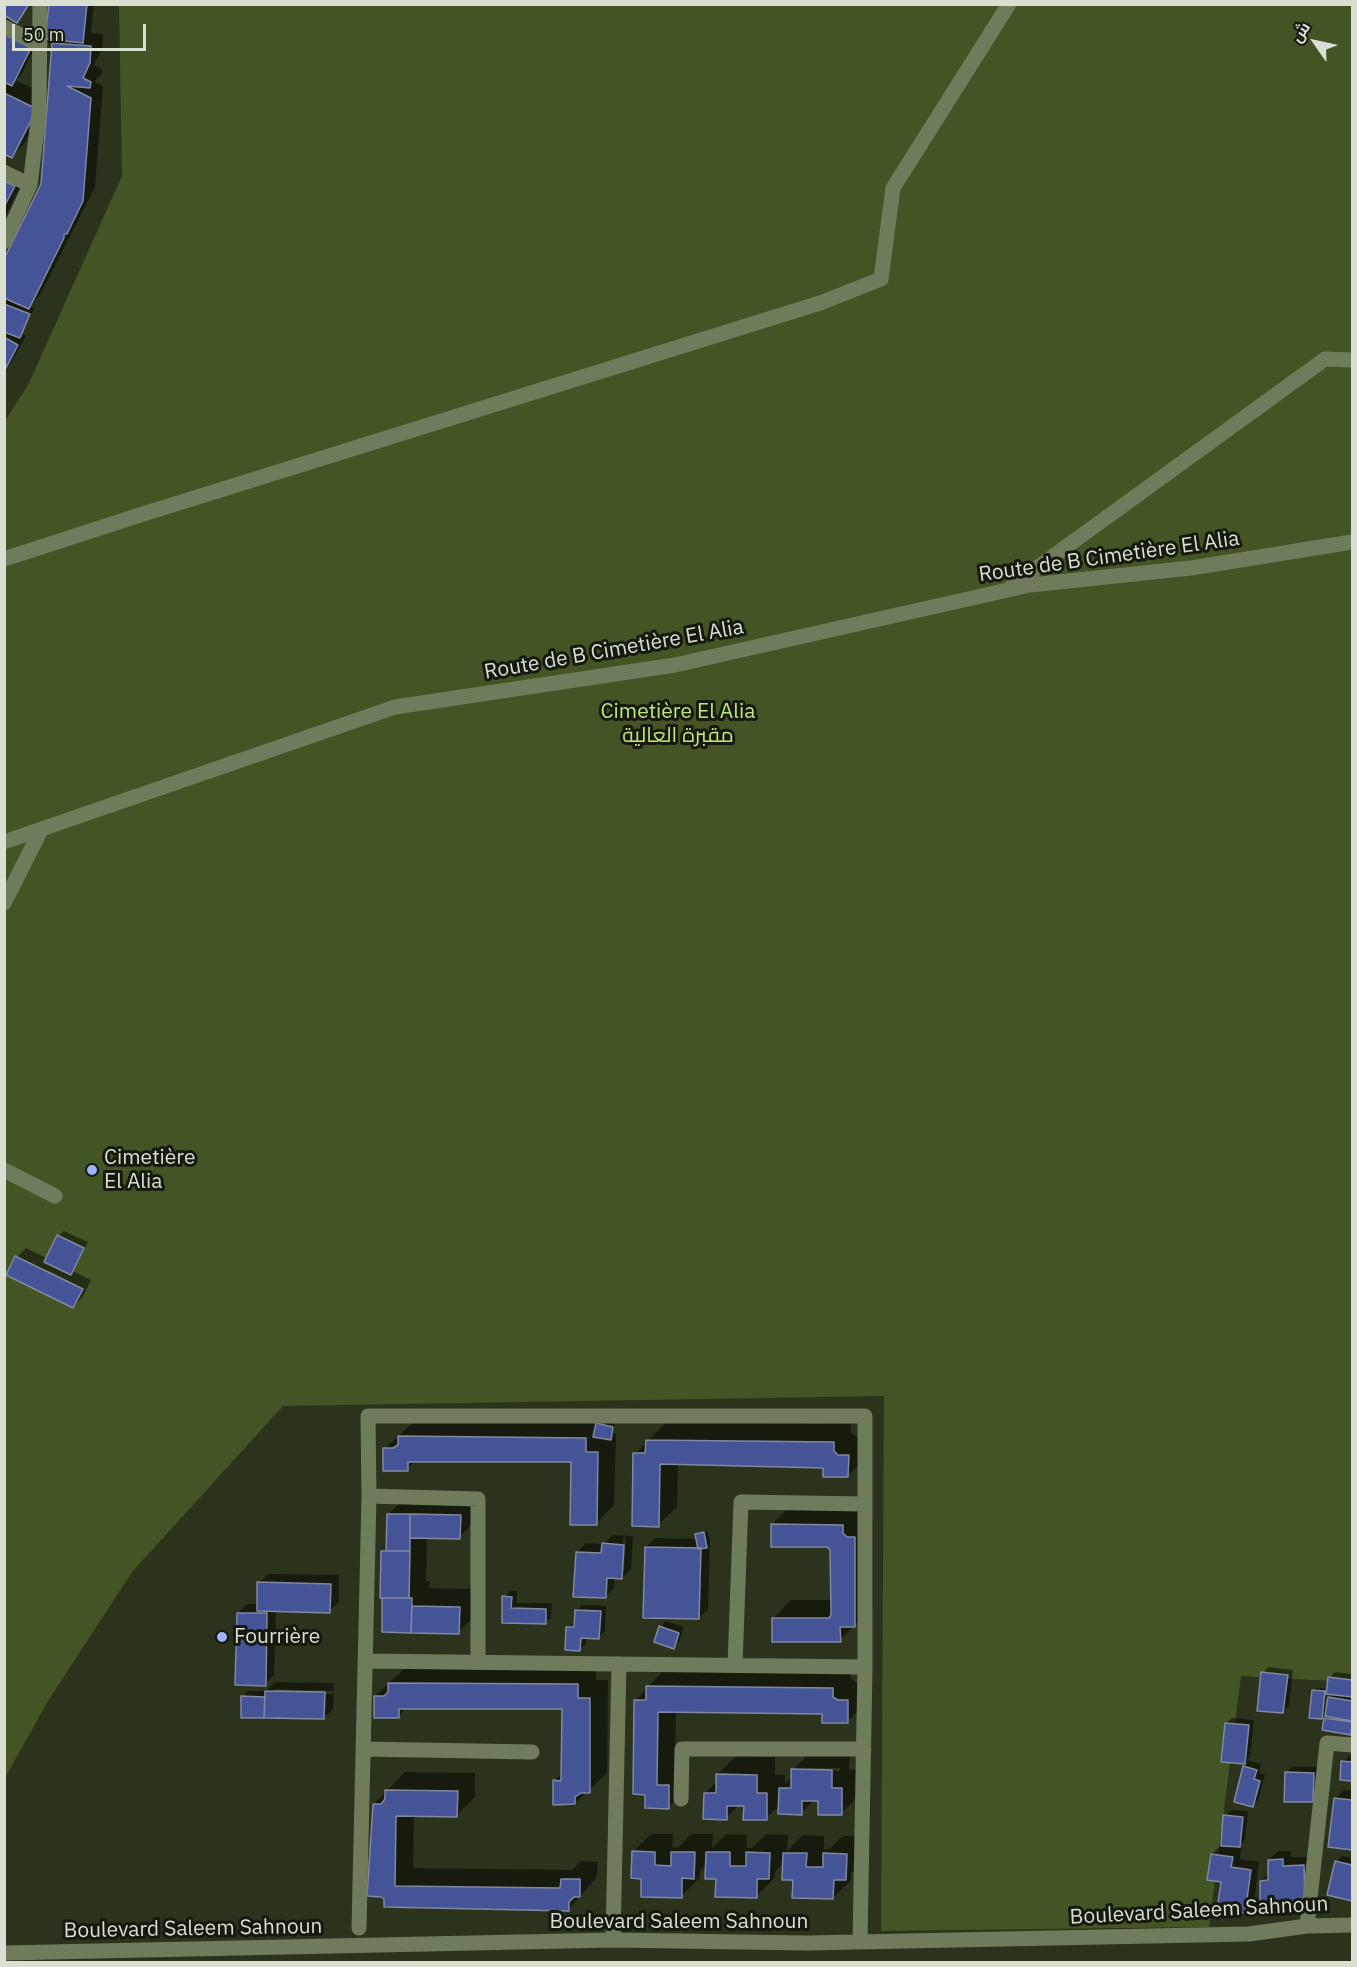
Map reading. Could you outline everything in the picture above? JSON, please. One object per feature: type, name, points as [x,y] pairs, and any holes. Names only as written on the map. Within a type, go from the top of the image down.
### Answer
[{"type":"street","points":[[4,242],[30,185],[39,113],[40,4]]},
{"type":"street","points":[[4,559],[820,303],[881,279],[893,188],[1009,4]]},
{"type":"street","points":[[4,27],[40,44]]},
{"type":"street","points":[[4,172],[30,185]]},
{"type":"street","points":[[1005,591],[1325,358],[1353,360]]},
{"type":"street","name":"Route de B Cimetière El Alia","points":[[4,842],[395,707],[675,665],[1030,585],[1191,568],[1353,542]]},
{"type":"street","points":[[4,903],[41,830]]},
{"type":"street","points":[[4,1170],[55,1196]]},
{"type":"street","points":[[359,1928],[369,1496],[368,1416],[865,1416],[865,1667],[860,1942]]},
{"type":"street","points":[[369,1496],[478,1499],[478,1662]]},
{"type":"street","points":[[735,1665],[741,1502],[865,1504]]},
{"type":"street","points":[[366,1661],[865,1667]]},
{"type":"street","points":[[613,1940],[619,1664]]},
{"type":"street","points":[[1307,1926],[1327,1743],[1353,1745]]},
{"type":"street","points":[[363,1749],[532,1752]]},
{"type":"street","points":[[681,1799],[682,1749],[864,1749]]},
{"type":"street","name":"Boulevard Saleem Sahnoun","points":[[4,1953],[613,1940],[807,1943],[1249,1934],[1307,1926],[1353,1925]]},
{"type":"green space","name":"Cimetière El Alia مقبرة العالية","points":[[119,5],[1352,5],[1352,1682],[1241,1676],[1209,1927],[881,1931],[884,1396],[283,1406],[132,1572],[48,1701],[5,1778],[5,421],[29,383],[122,176]]},
{"type":"building","points":[[4,4],[29,4],[17,23],[4,15]]},
{"type":"building","points":[[49,4],[87,4],[83,43],[45,39]]},
{"type":"building","points":[[4,34],[31,48],[12,86],[4,82]]},
{"type":"building","points":[[52,43],[91,46],[90,63],[83,78],[91,82],[90,88],[67,86],[91,98],[83,201],[67,234],[64,234],[29,309],[4,298],[4,259],[41,184]]},
{"type":"building","points":[[4,93],[37,109],[12,158],[4,154]]},
{"type":"building","points":[[4,181],[15,186],[4,207]]},
{"type":"building","points":[[4,304],[30,314],[20,338],[4,332]]},
{"type":"building","points":[[4,337],[18,345],[4,372]]},
{"type":"building","points":[[57,1235],[84,1248],[71,1275],[44,1262]]},
{"type":"building","points":[[15,1256],[83,1289],[73,1308],[6,1275]]},
{"type":"building","points":[[596,1423],[613,1427],[611,1440],[593,1437]]},
{"type":"building","points":[[398,1436],[586,1438],[586,1452],[598,1452],[597,1525],[570,1525],[571,1462],[408,1462],[408,1471],[383,1471],[383,1448],[393,1448],[398,1445]]},
{"type":"building","points":[[646,1440],[834,1442],[834,1451],[838,1455],[849,1455],[848,1477],[823,1477],[823,1468],[660,1464],[659,1527],[632,1526],[633,1453],[645,1453]]},
{"type":"building","points":[[387,1514],[410,1514],[410,1551],[386,1551]]},
{"type":"building","points":[[410,1514],[461,1515],[460,1539],[410,1538]]},
{"type":"building","points":[[771,1524],[843,1525],[843,1533],[847,1537],[855,1537],[855,1627],[840,1627],[841,1642],[772,1642],[772,1618],[829,1618],[831,1615],[830,1550],[827,1547],[771,1547]]},
{"type":"building","points":[[704,1532],[707,1548],[698,1549],[695,1534]]},
{"type":"building","points":[[602,1543],[624,1545],[622,1579],[607,1578],[606,1598],[573,1597],[576,1552],[601,1553]]},
{"type":"building","points":[[645,1547],[701,1548],[699,1619],[643,1618]]},
{"type":"building","points":[[381,1551],[410,1551],[409,1598],[380,1598]]},
{"type":"building","points":[[257,1582],[331,1584],[330,1613],[257,1611]]},
{"type":"building","points":[[502,1596],[512,1597],[511,1608],[546,1609],[546,1624],[502,1623]]},
{"type":"building","points":[[382,1598],[412,1598],[411,1633],[382,1632]]},
{"type":"building","points":[[412,1606],[460,1607],[459,1634],[411,1633]]},
{"type":"building","points":[[575,1610],[601,1611],[599,1639],[581,1638],[580,1651],[565,1650],[566,1627],[574,1627]]},
{"type":"building","points":[[237,1613],[267,1613],[266,1686],[235,1685]]},
{"type":"building","points":[[659,1626],[679,1633],[674,1649],[654,1642]]},
{"type":"building","points":[[1261,1672],[1288,1675],[1283,1713],[1257,1711]]},
{"type":"building","points":[[1328,1677],[1352,1680],[1352,1697],[1326,1694]]},
{"type":"building","points":[[388,1683],[578,1684],[578,1698],[590,1698],[590,1793],[581,1793],[575,1797],[575,1804],[553,1805],[553,1780],[561,1781],[562,1709],[399,1709],[399,1718],[374,1718],[374,1696],[384,1696],[388,1692]]},
{"type":"building","points":[[646,1686],[833,1688],[833,1697],[838,1700],[848,1700],[848,1723],[822,1723],[822,1714],[658,1712],[657,1785],[669,1785],[669,1809],[645,1808],[645,1795],[633,1794],[634,1700],[646,1700]]},
{"type":"building","points":[[1312,1690],[1325,1691],[1322,1719],[1309,1718]]},
{"type":"building","points":[[265,1691],[325,1692],[324,1719],[264,1718]]},
{"type":"building","points":[[241,1696],[265,1697],[264,1718],[241,1718]]},
{"type":"building","points":[[1328,1697],[1352,1701],[1352,1721],[1325,1716]]},
{"type":"building","points":[[1324,1718],[1352,1722],[1351,1735],[1322,1730]]},
{"type":"building","points":[[1225,1723],[1249,1725],[1245,1764],[1221,1762]]},
{"type":"building","points":[[1341,1761],[1352,1762],[1352,1781],[1340,1780]]},
{"type":"building","points":[[1243,1766],[1257,1770],[1254,1779],[1260,1781],[1253,1807],[1234,1802]]},
{"type":"building","points":[[791,1769],[832,1770],[832,1788],[842,1788],[842,1815],[818,1815],[818,1801],[802,1801],[802,1815],[778,1814],[779,1788],[791,1788]]},
{"type":"building","points":[[1285,1772],[1314,1773],[1313,1802],[1284,1802]]},
{"type":"building","points":[[716,1774],[757,1775],[757,1793],[767,1793],[767,1820],[743,1820],[744,1806],[727,1806],[727,1820],[703,1819],[704,1793],[716,1793]]},
{"type":"building","points":[[385,1790],[458,1791],[457,1817],[396,1816],[395,1886],[560,1888],[561,1879],[580,1879],[580,1897],[574,1897],[569,1902],[569,1911],[384,1907],[384,1899],[381,1897],[367,1896],[373,1804],[381,1804],[385,1799]]},
{"type":"building","points":[[1334,1798],[1352,1800],[1352,1850],[1328,1847]]},
{"type":"building","points":[[1223,1815],[1243,1817],[1240,1847],[1221,1846]]},
{"type":"building","points":[[632,1851],[655,1852],[655,1865],[671,1866],[671,1852],[695,1852],[694,1879],[682,1878],[682,1898],[641,1897],[641,1879],[631,1878]]},
{"type":"building","points":[[706,1852],[730,1852],[730,1866],[746,1866],[746,1852],[770,1853],[769,1879],[757,1879],[757,1898],[715,1897],[716,1879],[705,1879]]},
{"type":"building","points":[[783,1853],[807,1853],[806,1867],[823,1867],[823,1853],[847,1854],[846,1880],[834,1880],[833,1899],[792,1898],[793,1880],[782,1880]]},
{"type":"building","points":[[1211,1854],[1233,1857],[1231,1867],[1251,1870],[1245,1913],[1217,1909],[1221,1882],[1207,1880]]},
{"type":"building","points":[[1283,1859],[1283,1866],[1304,1865],[1305,1906],[1260,1907],[1260,1881],[1268,1880],[1268,1860]]},
{"type":"building","points":[[1335,1861],[1352,1865],[1352,1901],[1327,1895]]},
{"type":"place","name":"Cimetière El Alia","points":[[92,1170]]},
{"type":"place","name":"Fourrière","points":[[222,1637]]}]
